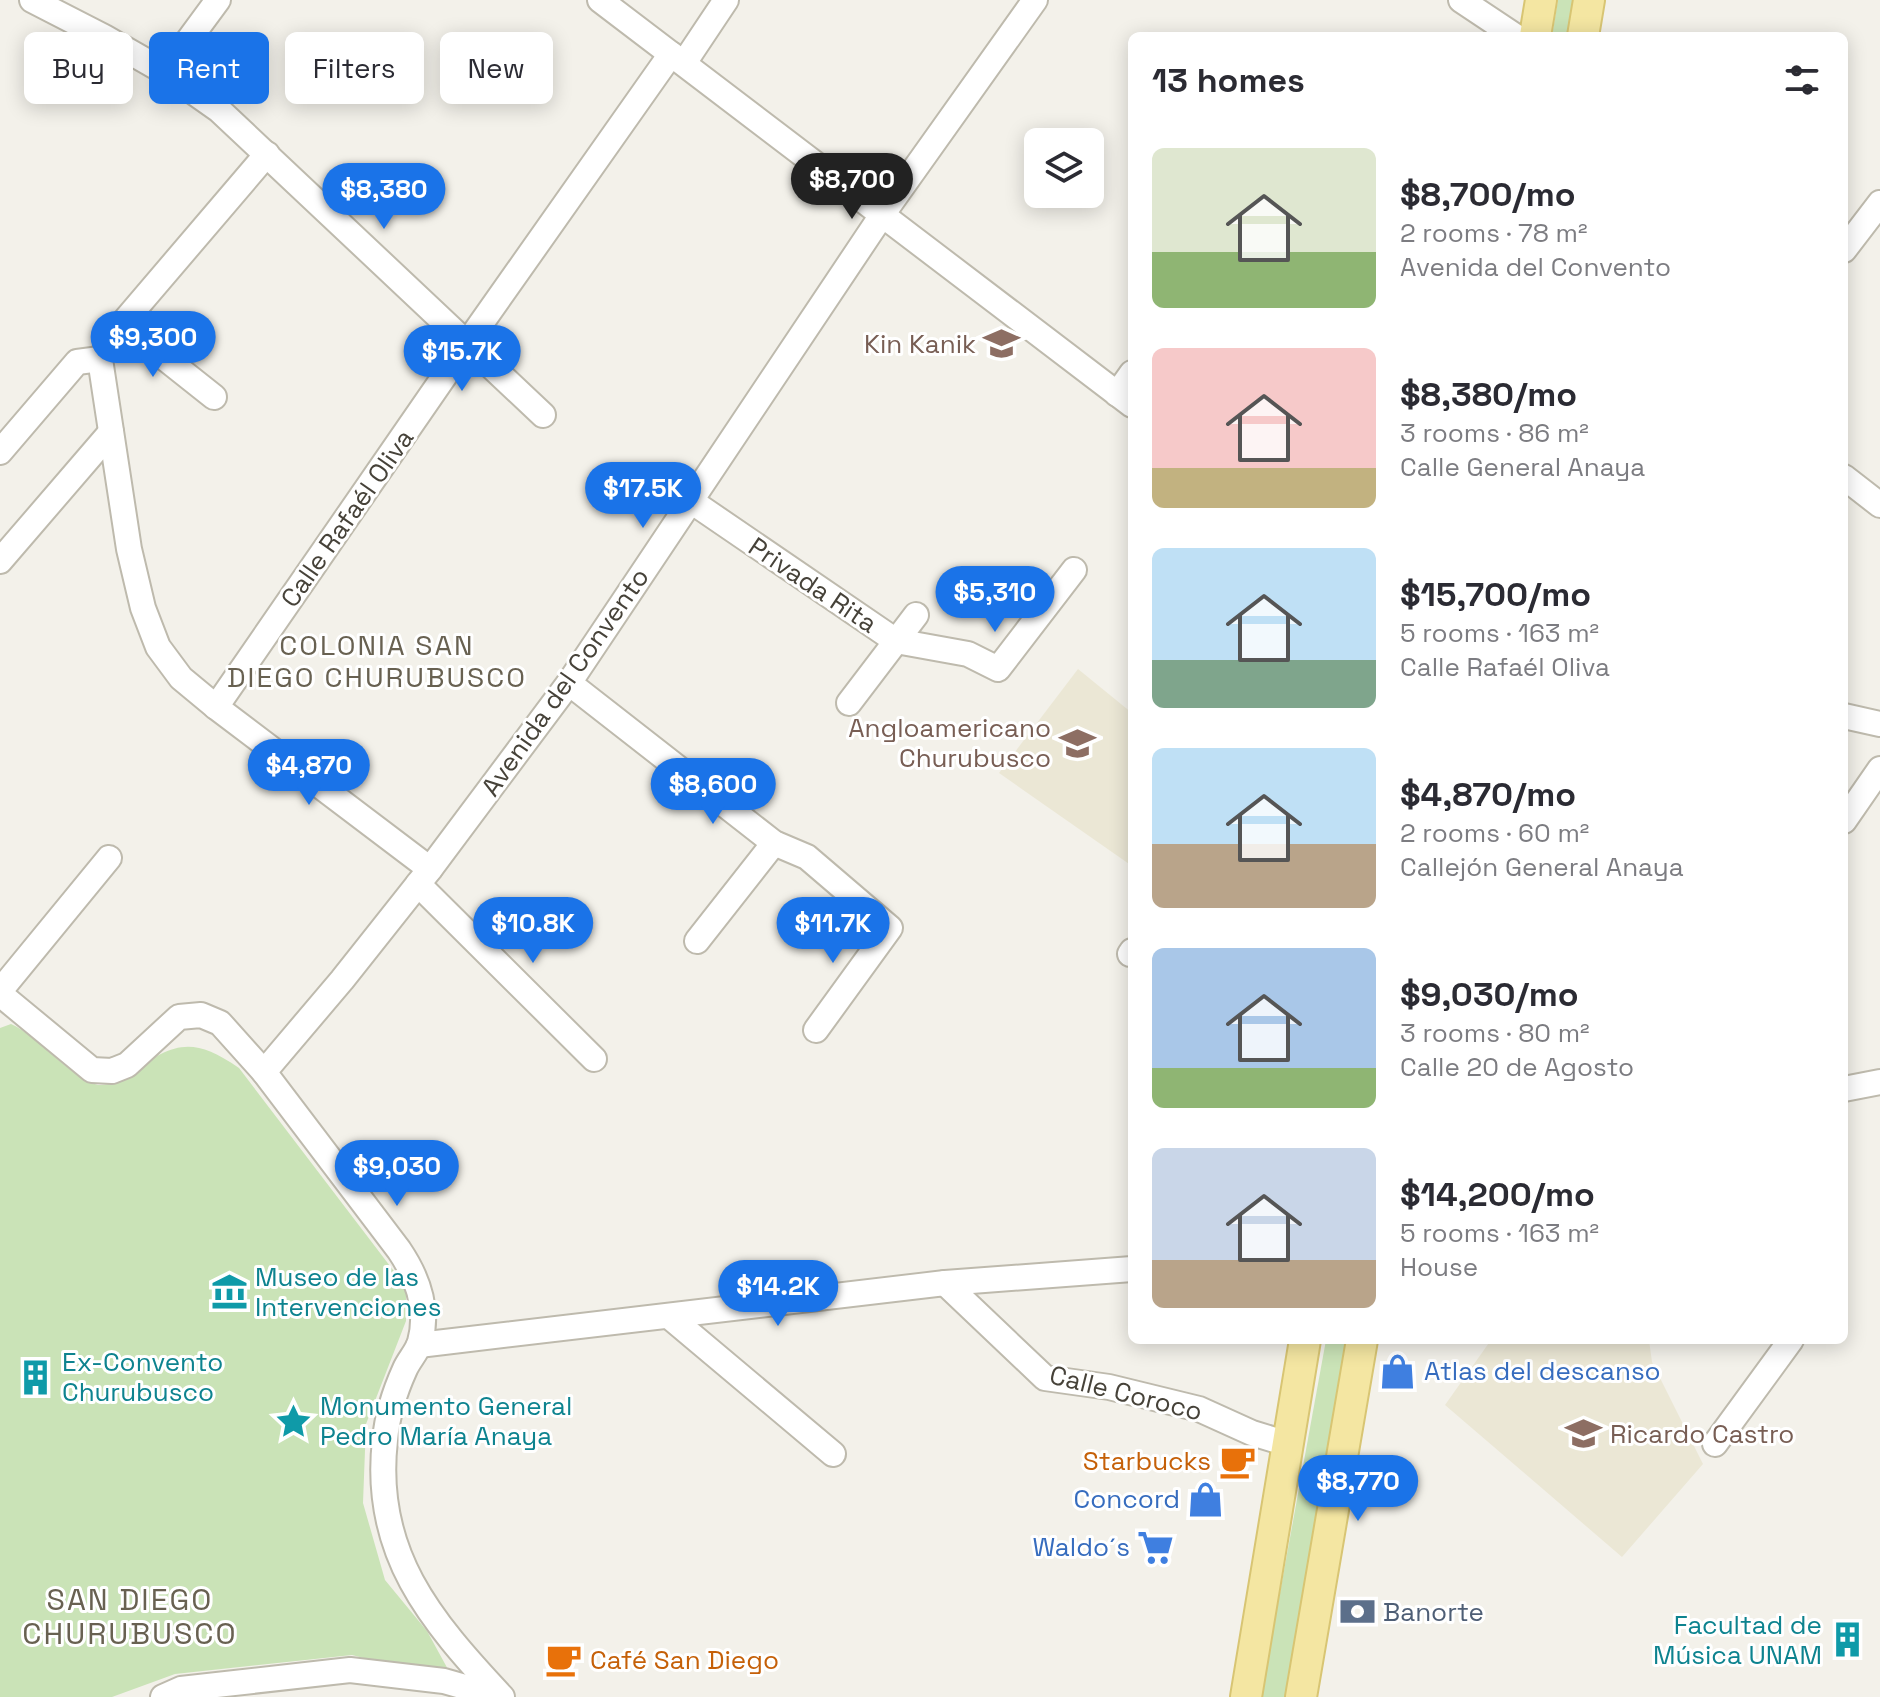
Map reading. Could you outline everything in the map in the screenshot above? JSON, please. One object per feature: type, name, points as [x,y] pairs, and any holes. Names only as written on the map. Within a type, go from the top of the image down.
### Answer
[{"type":"main road","points":[[1536,32],[1541,0]]},
{"type":"main road","points":[[1584,32],[1589,0]]},
{"type":"main road","points":[[1246,1697],[1304,1344]]},
{"type":"main road","points":[[1301,1697],[1361,1344]]},
{"type":"street","points":[[32,0],[149,63]]},
{"type":"street","points":[[194,32],[218,0]]},
{"type":"street","points":[[600,0],[1124,400]]},
{"type":"street","name":"Calle Rafaél Oliva","points":[[216,707],[468,342],[677,59],[726,0]]},
{"type":"street","name":"Avenida del Convento","points":[[264,1072],[424,876],[569,683],[882,215],[1035,0]]},
{"type":"street","points":[[1461,0],[1509,32]]},
{"type":"street","points":[[210,104],[543,415]]},
{"type":"street","points":[[267,154],[122,324],[100,359],[129,549],[143,608],[158,647],[181,678],[424,876],[594,1059]]},
{"type":"street","points":[[1848,245],[1880,203]]},
{"type":"street","points":[[122,324],[214,397]]},
{"type":"street","points":[[0,452],[77,362],[100,359]]},
{"type":"street","points":[[0,561],[111,432]]},
{"type":"street","points":[[1848,480],[1880,505]]},
{"type":"street","name":"Privada Rita","points":[[691,501],[896,641]]},
{"type":"street","points":[[896,641],[968,654],[998,669],[1074,570]]},
{"type":"street","points":[[849,703],[916,615]]},
{"type":"street","points":[[569,683],[774,843],[807,857],[890,928],[816,1030]]},
{"type":"street","points":[[1848,717],[1880,724]]},
{"type":"street","points":[[1848,815],[1880,769]]},
{"type":"street","points":[[697,941],[774,843]]},
{"type":"street","points":[[109,858],[0,992],[92,1070],[112,1071],[127,1065],[171,1022],[190,1015],[201,1015],[220,1023],[264,1072],[410,1267],[421,1295],[422,1326],[419,1345],[401,1378],[385,1440],[385,1485],[394,1538],[409,1581],[423,1604],[501,1697]]},
{"type":"street","points":[[1848,1088],[1880,1082]]},
{"type":"street","points":[[419,1345],[945,1283],[1128,1269]]},
{"type":"street","name":"Calle Coroco","points":[[945,1283],[1045,1378],[1109,1387],[1199,1409],[1252,1433],[1288,1444]]},
{"type":"street","points":[[670,1317],[833,1454]]},
{"type":"street","points":[[1715,1444],[1788,1344]]},
{"type":"street","points":[[163,1697],[181,1689],[350,1670],[444,1681],[501,1697]]},
{"type":"shaded area","name":"Angloamericano Churubusco","points":[[1078,669],[1128,710],[1128,863],[999,773]]},
{"type":"shaded area","name":"Ricardo Castro","points":[[1488,1344],[1650,1344],[1652,1362],[1703,1464],[1622,1557],[1445,1405]]},
{"type":"green space","points":[[1558,0],[1579,0],[1574,32],[1553,32]]},
{"type":"green space","points":[[11,1024],[78,1075],[98,1085],[117,1081],[157,1056],[182,1047],[207,1050],[239,1068],[406,1287],[406,1321],[366,1424],[363,1503],[385,1580],[427,1631],[450,1673],[449,1680],[352,1655],[175,1674],[112,1697],[0,1697],[0,1028]]},
{"type":"green space","points":[[1325,1344],[1350,1344],[1289,1697],[1261,1697]]},
{"type":"place","name":"Kin Kanik","points":[[1002,344]]},
{"type":"place","name":"Angloamericano Churubusco","points":[[1077,743]]},
{"type":"place","name":"Museo de las Intervenciones","points":[[229,1292]]},
{"type":"place","name":"Atlas del descanso","points":[[1398,1371]]},
{"type":"place","name":"Ex-Convento Churubusco","points":[[36,1377]]},
{"type":"place","name":"Monumento General Pedro María Anaya","points":[[294,1421]]},
{"type":"place","name":"Ricardo Castro","points":[[1584,1434]]},
{"type":"place","name":"Starbucks","points":[[1237,1461]]},
{"type":"place","name":"Concord","points":[[1206,1499]]},
{"type":"place","name":"Waldo´s","points":[[1156,1547]]},
{"type":"place","name":"Banorte","points":[[1357,1612]]},
{"type":"place","name":"Facultad de Música UNAM","points":[[1848,1640]]},
{"type":"place","name":"Café San Diego","points":[[564,1660]]},
{"type":"district","name":"COLONIA SAN DIEGO CHURUBUSCO","points":[[377,661]]},
{"type":"district","name":"SAN DIEGO CHURUBUSCO","points":[[130,1616]]}]
